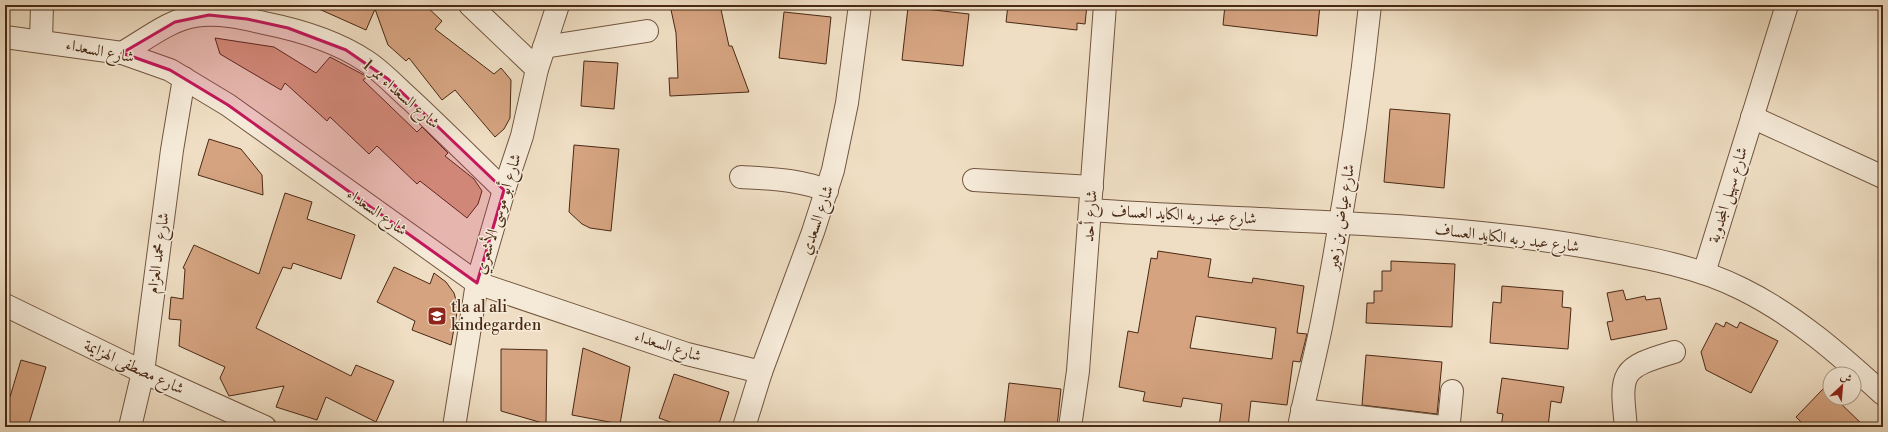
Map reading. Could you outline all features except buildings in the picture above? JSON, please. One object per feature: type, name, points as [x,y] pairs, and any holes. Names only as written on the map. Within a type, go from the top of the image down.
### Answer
[{"type":"street","points":[[41,40],[42,5]]},
{"type":"street","points":[[470,5],[537,70]]},
{"type":"street","name":"شارع أبو موسى الأشعري","points":[[454,427],[477,283],[504,190],[522,136],[537,70],[558,5]]},
{"type":"street","name":"شارع السعدي","points":[[744,427],[761,372],[834,170],[847,103],[860,5]]},
{"type":"street","name":"شارع أحد","points":[[1070,427],[1078,371],[1105,5]]},
{"type":"street","name":"شارع عياض بن زهير","points":[[1301,419],[1320,336],[1341,222],[1359,102],[1370,5]]},
{"type":"street","name":"شارع سهيل المجدوبة","points":[[1704,274],[1787,5]]},
{"type":"street","name":"شارع السعداء ممر 1","points":[[122,53],[175,22],[194,16],[209,15],[247,18],[288,28],[316,37],[346,50],[366,61],[420,109],[504,190]]},
{"type":"street","points":[[544,47],[647,31]]},
{"type":"street","name":"شارع السعداء","points":[[7,42],[41,40],[122,53],[158,65],[184,78],[228,105],[477,283],[687,354],[761,372]]},
{"type":"street","name":"شارع محمد العزام","points":[[130,427],[143,372],[154,274],[184,78]]},
{"type":"street","points":[[1752,117],[1883,177]]},
{"type":"street","points":[[741,177],[808,184],[827,191]]},
{"type":"street","points":[[974,180],[1092,187]]},
{"type":"street","name":"شارع عبد ربه الكايد العساف","points":[[1090,210],[1341,222],[1461,231],[1555,241],[1642,257],[1704,274],[1741,288],[1774,306],[1807,328],[1883,394]]},
{"type":"street","name":"شارع مصطفى الهزايمة","points":[[5,305],[143,372],[265,427]]},
{"type":"street","points":[[1626,427],[1622,391],[1626,377],[1634,367],[1644,361],[1674,352]]},
{"type":"street","points":[[1301,419],[1442,427],[1449,422],[1452,391]]},
{"type":"highlighted area","points":[[209,15],[247,19],[288,28],[346,50],[388,79],[504,190],[477,283],[228,105],[170,70],[122,53],[175,22]]},
{"type":"place","name":"tla al ali kindegarden","points":[[437,316]]}]
